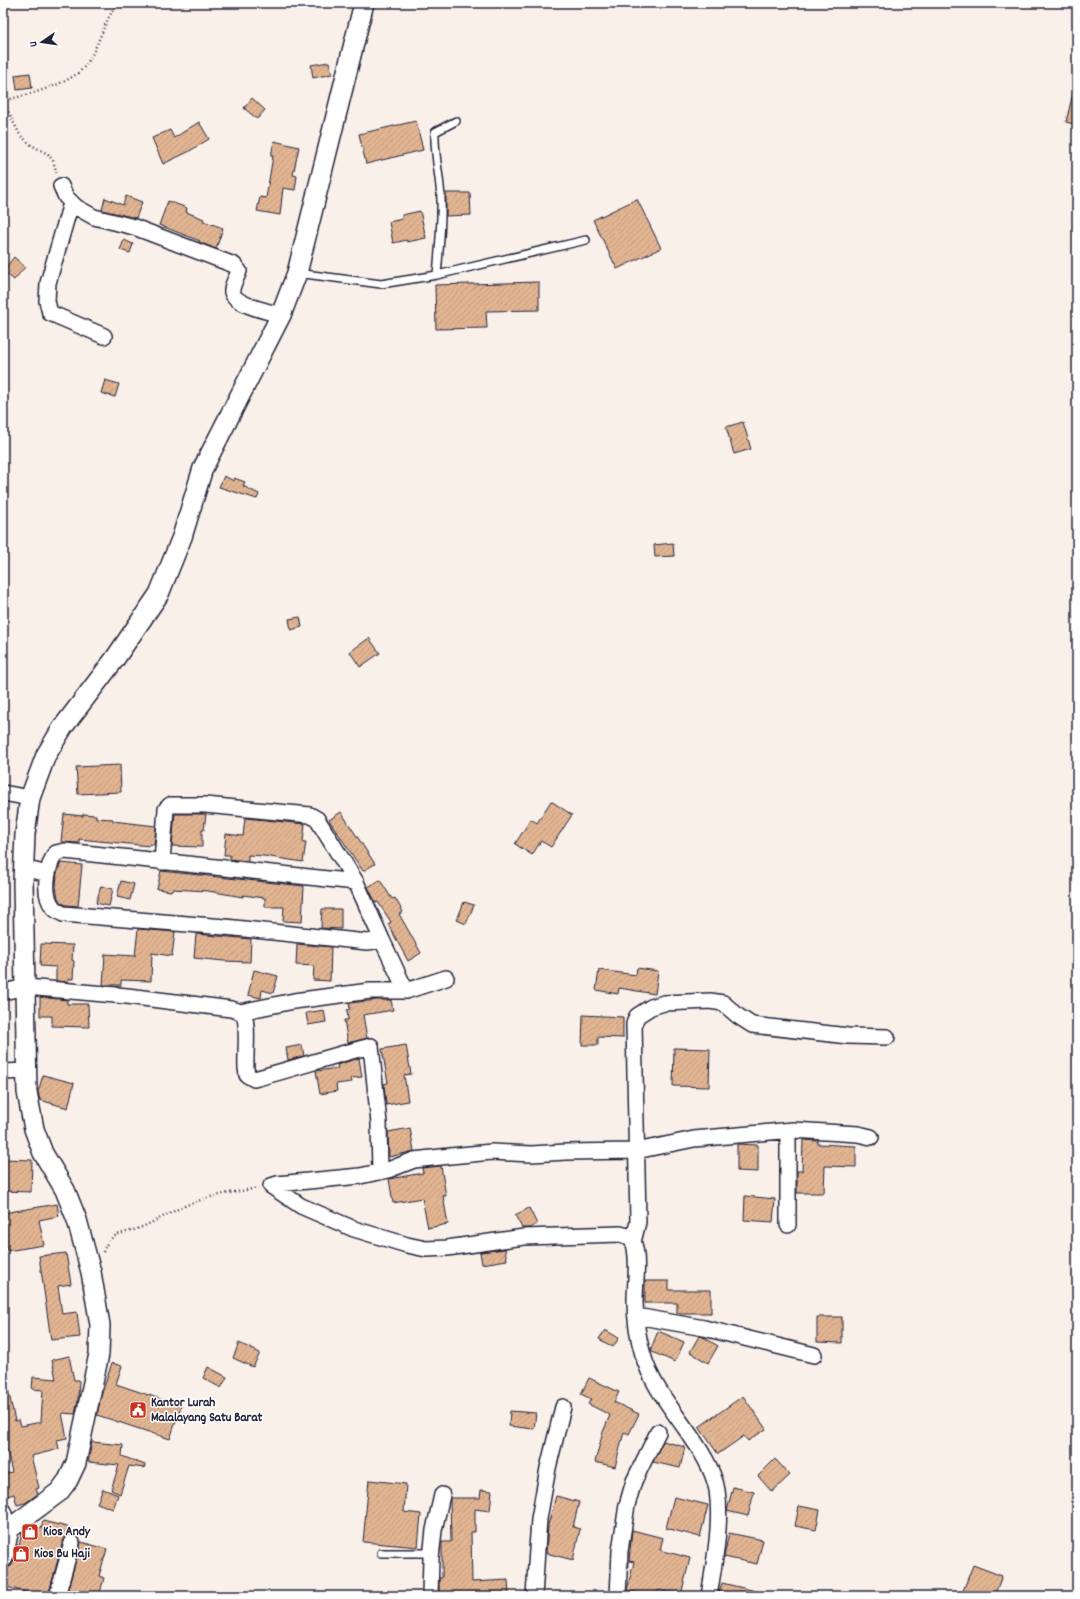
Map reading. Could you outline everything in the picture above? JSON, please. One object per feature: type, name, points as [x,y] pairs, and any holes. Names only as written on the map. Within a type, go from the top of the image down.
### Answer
[{"type":"street","points":[[9,1529],[59,1492],[68,1480],[76,1463],[99,1354],[100,1325],[91,1272],[77,1220],[65,1190],[43,1153],[34,1129],[27,1092],[23,875],[25,834],[30,798],[46,755],[63,727],[114,660],[159,594],[182,537],[203,468],[281,315],[297,273],[364,3]]},
{"type":"street","points":[[61,186],[66,197],[71,203],[94,217],[134,227],[234,265],[239,271],[233,285],[232,292],[234,296],[246,305],[281,315]]},
{"type":"street","points":[[71,203],[48,283],[47,301],[50,313],[104,336]]},
{"type":"street","points":[[3,792],[30,798]]},
{"type":"street","points":[[162,862],[166,809],[170,805],[205,805],[310,815],[317,819],[356,882],[406,991]]},
{"type":"street","points":[[356,882],[65,851],[56,853],[53,858],[48,881],[48,897],[53,908],[63,914],[225,927],[367,942],[382,940]]},
{"type":"street","points":[[23,875],[48,881]]},
{"type":"street","points":[[240,1012],[294,1001],[370,991],[406,991],[446,978]]},
{"type":"street","points":[[3,992],[26,987],[127,996],[231,1009],[240,1012],[244,1016],[246,1023],[247,1075],[254,1079],[302,1066],[337,1054],[370,1046],[379,1123],[380,1172]]},
{"type":"street","points":[[633,1242],[638,1222],[634,1024],[637,1016],[651,1007],[664,1003],[718,1002],[723,1003],[752,1025],[848,1036],[887,1037]]},
{"type":"street","points":[[3,1072],[26,1071]]},
{"type":"street","points":[[270,1186],[277,1184],[360,1176],[380,1172],[414,1160],[492,1152],[532,1154],[636,1151],[694,1139],[788,1131],[852,1134],[871,1137]]},
{"type":"street","points":[[788,1131],[788,1225]]},
{"type":"street","points":[[270,1186],[301,1206],[354,1229],[407,1245],[426,1249],[447,1248],[508,1238],[620,1234],[628,1236],[633,1242],[636,1254],[636,1316],[640,1346],[651,1378],[668,1406],[686,1429],[700,1452],[711,1472],[717,1490],[717,1543],[709,1596]]},
{"type":"street","points":[[636,1316],[704,1328],[814,1355]]},
{"type":"street","points":[[534,1596],[539,1518],[548,1468],[563,1407]]},
{"type":"street","points":[[618,1596],[620,1551],[627,1505],[634,1481],[658,1432]]},
{"type":"street","points":[[430,1596],[431,1553],[434,1530],[442,1495]]},
{"type":"street","points":[[3,1511],[9,1529],[3,1558]]},
{"type":"street","points":[[57,1596],[72,1543]]},
{"type":"lane","points":[[437,275],[441,226],[441,198],[435,147],[435,132],[456,121]]},
{"type":"lane","points":[[297,273],[381,284],[437,275],[586,240]]},
{"type":"lane","points":[[381,1553],[431,1553]]},
{"type":"path","points":[[61,186],[53,161],[48,154],[31,145],[20,135],[3,101],[42,91],[62,82],[84,68],[107,19],[118,3]]},
{"type":"path","points":[[91,1272],[105,1244],[110,1239],[122,1232],[137,1230],[175,1210],[198,1201],[270,1186]]},
{"type":"building","points":[[329,62],[332,74],[313,78],[311,65]]},
{"type":"building","points":[[30,73],[32,88],[17,90],[15,75]]},
{"type":"building","points":[[1073,93],[1077,94],[1077,125],[1066,122]]},
{"type":"building","points":[[252,98],[265,110],[257,119],[244,108]]},
{"type":"building","points":[[416,121],[423,150],[366,164],[359,134]]},
{"type":"building","points":[[199,122],[209,139],[188,152],[163,164],[152,138],[170,130],[174,138]]},
{"type":"building","points":[[274,141],[299,147],[293,175],[297,176],[295,190],[283,188],[280,215],[257,211],[260,197],[266,198]]},
{"type":"building","points":[[446,193],[470,193],[471,215],[446,216]]},
{"type":"building","points":[[126,196],[142,202],[136,218],[102,210],[105,198],[123,205]]},
{"type":"building","points":[[637,199],[661,248],[617,269],[593,220]]},
{"type":"building","points":[[168,201],[187,208],[186,212],[204,219],[203,221],[223,228],[216,249],[159,225]]},
{"type":"building","points":[[420,211],[426,238],[393,243],[389,222],[402,219],[402,215]]},
{"type":"building","points":[[124,240],[133,244],[130,253],[120,250]]},
{"type":"building","points":[[14,257],[25,267],[14,280],[3,271]]},
{"type":"building","points":[[539,282],[539,310],[486,311],[487,328],[436,329],[435,285]]},
{"type":"building","points":[[105,380],[119,384],[115,397],[101,393]]},
{"type":"building","points":[[743,422],[751,449],[734,454],[726,427]]},
{"type":"building","points":[[224,476],[234,481],[234,478],[245,482],[243,486],[259,494],[257,499],[219,487]]},
{"type":"building","points":[[673,543],[674,556],[655,557],[654,545]]},
{"type":"building","points":[[300,617],[302,627],[291,630],[289,619]]},
{"type":"building","points":[[369,638],[380,653],[360,667],[350,652]]},
{"type":"building","points":[[120,765],[121,792],[78,794],[76,767]]},
{"type":"building","points":[[551,801],[572,815],[551,847],[541,841],[532,855],[515,844],[531,819],[537,823]]},
{"type":"building","points":[[341,812],[375,864],[363,871],[329,820]]},
{"type":"building","points":[[64,814],[83,816],[83,814],[96,815],[96,818],[113,819],[113,821],[156,826],[154,845],[150,844],[150,846],[79,839],[79,843],[61,842]]},
{"type":"building","points":[[175,814],[206,814],[204,830],[202,830],[202,847],[172,846]]},
{"type":"building","points":[[245,818],[305,824],[303,842],[306,842],[303,862],[248,855],[248,861],[230,859],[230,855],[224,855],[226,834],[243,836]]},
{"type":"building","points":[[61,863],[82,865],[78,906],[66,905],[60,902],[58,898],[56,887],[57,873]]},
{"type":"building","points":[[161,871],[304,886],[302,922],[283,921],[284,907],[265,907],[265,898],[243,895],[243,897],[208,891],[172,889],[171,891],[157,889]]},
{"type":"building","points":[[380,880],[392,899],[395,898],[403,912],[399,914],[421,953],[408,961],[388,924],[391,922],[378,902],[376,903],[368,887]]},
{"type":"building","points":[[121,881],[134,884],[130,900],[117,897]]},
{"type":"building","points":[[101,886],[113,889],[109,906],[96,903]]},
{"type":"building","points":[[464,902],[474,905],[466,924],[457,920]]},
{"type":"building","points":[[322,909],[341,909],[341,929],[321,928]]},
{"type":"building","points":[[138,929],[175,932],[172,956],[152,953],[151,981],[121,980],[121,985],[103,985],[105,954],[135,956]]},
{"type":"building","points":[[196,934],[251,939],[250,962],[194,958]]},
{"type":"building","points":[[41,944],[73,945],[73,979],[68,979],[68,982],[56,981],[56,967],[40,966]]},
{"type":"building","points":[[297,944],[331,947],[330,981],[313,980],[314,966],[296,965]]},
{"type":"building","points":[[637,968],[658,971],[655,994],[619,988],[618,994],[596,990],[599,970],[636,975]]},
{"type":"building","points":[[254,970],[278,976],[273,993],[262,990],[261,998],[248,995]]},
{"type":"building","points":[[40,997],[67,1000],[67,1004],[88,1004],[89,1027],[52,1026],[52,1016],[40,1016]]},
{"type":"building","points":[[391,1000],[393,1010],[363,1015],[367,1038],[348,1043],[344,1020],[348,1020],[347,1010],[350,1009],[349,1003]]},
{"type":"building","points":[[324,1010],[326,1022],[308,1025],[306,1013]]},
{"type":"building","points":[[583,1015],[623,1017],[623,1038],[598,1037],[598,1045],[582,1045]]},
{"type":"building","points":[[302,1045],[304,1056],[288,1060],[286,1048]]},
{"type":"building","points":[[406,1045],[411,1074],[404,1075],[408,1101],[386,1105],[384,1084],[388,1083],[382,1049]]},
{"type":"building","points":[[674,1048],[710,1049],[709,1087],[673,1086]]},
{"type":"building","points":[[359,1058],[362,1077],[351,1078],[352,1082],[336,1084],[337,1091],[320,1094],[316,1071],[338,1068],[337,1065]]},
{"type":"building","points":[[43,1075],[74,1083],[68,1108],[40,1100],[38,1092]]},
{"type":"building","points":[[410,1128],[414,1151],[389,1157],[388,1132]]},
{"type":"building","points":[[803,1140],[818,1141],[818,1144],[856,1146],[856,1167],[825,1166],[824,1193],[797,1193],[797,1171],[802,1171]]},
{"type":"building","points":[[737,1144],[758,1145],[758,1172],[737,1171]]},
{"type":"building","points":[[3,1159],[32,1160],[31,1192],[3,1191]]},
{"type":"building","points":[[441,1166],[446,1196],[443,1196],[448,1224],[428,1228],[422,1198],[393,1203],[389,1179],[423,1173],[422,1168]]},
{"type":"building","points":[[745,1196],[775,1199],[773,1222],[744,1220]]},
{"type":"building","points":[[57,1204],[59,1216],[39,1220],[44,1245],[7,1251],[3,1227],[3,1213]]},
{"type":"building","points":[[529,1208],[537,1224],[530,1228],[522,1228],[515,1215]]},
{"type":"building","points":[[505,1249],[507,1260],[482,1264],[480,1252]]},
{"type":"building","points":[[66,1253],[71,1284],[58,1286],[62,1314],[77,1312],[80,1337],[51,1340],[39,1256]]},
{"type":"building","points":[[645,1281],[669,1281],[669,1290],[711,1290],[711,1313],[677,1313],[677,1303],[645,1303]]},
{"type":"building","points":[[817,1317],[842,1317],[842,1343],[817,1342]]},
{"type":"building","points":[[605,1330],[619,1338],[613,1347],[599,1339]]},
{"type":"building","points":[[658,1331],[684,1342],[675,1362],[652,1352],[651,1349]]},
{"type":"building","points":[[699,1336],[718,1346],[708,1363],[690,1352]]},
{"type":"building","points":[[239,1343],[260,1353],[253,1367],[233,1358]]},
{"type":"building","points":[[69,1356],[74,1380],[79,1380],[78,1400],[75,1414],[62,1413],[67,1438],[57,1440],[59,1449],[31,1456],[39,1488],[36,1489],[38,1494],[25,1503],[17,1505],[14,1494],[7,1496],[3,1480],[3,1474],[12,1472],[7,1450],[3,1451],[3,1389],[8,1389],[15,1421],[19,1420],[21,1426],[41,1422],[43,1390],[32,1389],[33,1377],[56,1379],[52,1360]]},
{"type":"building","name":"Kantor Lurah Malalayang Satu Barat","points":[[112,1363],[122,1366],[116,1384],[181,1406],[170,1439],[97,1415],[101,1396]]},
{"type":"building","points":[[208,1367],[227,1377],[221,1388],[203,1378]]},
{"type":"building","points":[[589,1378],[619,1392],[614,1402],[639,1414],[629,1434],[624,1432],[615,1467],[595,1462],[603,1432],[610,1415],[588,1404],[591,1399],[581,1394]]},
{"type":"building","points":[[743,1396],[766,1429],[748,1441],[744,1436],[718,1454],[699,1427]]},
{"type":"building","points":[[510,1411],[536,1413],[534,1429],[509,1426]]},
{"type":"building","points":[[663,1441],[685,1447],[680,1468],[653,1462]]},
{"type":"building","points":[[92,1442],[123,1445],[122,1456],[145,1465],[144,1468],[129,1466],[120,1494],[111,1490],[119,1465],[88,1462]]},
{"type":"building","points":[[775,1459],[790,1475],[772,1492],[758,1476]]},
{"type":"building","points":[[369,1480],[406,1484],[404,1512],[421,1514],[418,1547],[363,1542]]},
{"type":"building","points":[[733,1487],[754,1492],[748,1516],[727,1511]]},
{"type":"building","points":[[103,1489],[118,1495],[113,1509],[97,1503]]},
{"type":"building","points":[[481,1490],[492,1491],[490,1511],[475,1509],[475,1532],[471,1532],[472,1582],[508,1580],[509,1596],[439,1596],[439,1578],[442,1578],[442,1542],[451,1542],[450,1498],[480,1498]]},
{"type":"building","points":[[556,1496],[579,1502],[573,1527],[580,1529],[573,1560],[546,1553],[548,1525]]},
{"type":"building","points":[[674,1497],[708,1505],[700,1537],[666,1528]]},
{"type":"building","points":[[799,1506],[820,1510],[816,1530],[795,1526]]},
{"type":"building","points":[[43,1521],[71,1528],[69,1534],[63,1541],[48,1596],[32,1596],[33,1594],[3,1586],[6,1568],[11,1566],[14,1561],[17,1545],[19,1546],[22,1533],[31,1526],[41,1529]]},
{"type":"building","points":[[632,1530],[663,1538],[660,1550],[690,1558],[681,1595],[658,1590],[657,1596],[649,1596],[627,1590],[634,1562],[629,1561]]},
{"type":"building","points":[[729,1533],[763,1540],[757,1564],[724,1557]]},
{"type":"building","points":[[81,1542],[107,1549],[99,1576],[104,1578],[99,1596],[66,1596]]},
{"type":"building","points":[[973,1565],[1002,1576],[994,1596],[961,1596]]},
{"type":"building","points":[[722,1583],[760,1592],[760,1596],[718,1596]]},
{"type":"place","name":"Kantor Lurah Malalayang Satu Barat","points":[[138,1410]]},
{"type":"place","name":"Kios Andy","points":[[30,1532]]},
{"type":"place","name":"Kios Bu Haji","points":[[21,1554]]}]
